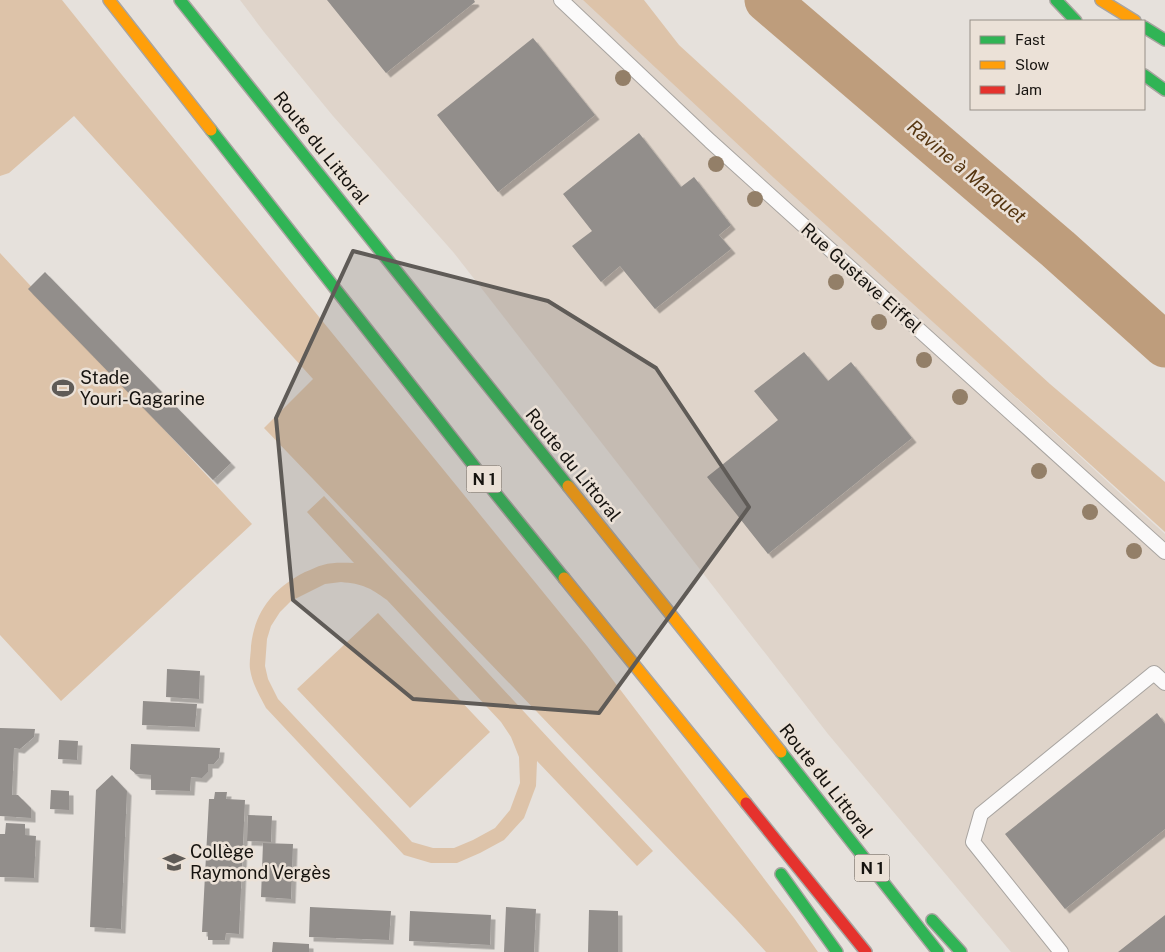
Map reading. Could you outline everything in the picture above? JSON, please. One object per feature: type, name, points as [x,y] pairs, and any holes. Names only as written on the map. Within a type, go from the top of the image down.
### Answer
[{"type":"main road","name":"N 1","points":[[109,0],[496,494],[866,952]]},
{"type":"main road","name":"Route du Littoral","points":[[180,0],[938,952]]},
{"type":"main road","points":[[1056,0],[1075,20]]},
{"type":"main road","points":[[1102,0],[1133,20]]},
{"type":"main road","points":[[1145,28],[1165,40]]},
{"type":"main road","points":[[1145,76],[1165,90]]},
{"type":"main road","points":[[181,91],[313,278]]},
{"type":"main road","points":[[806,784],[900,886]]},
{"type":"main road","points":[[776,866],[837,952]]},
{"type":"main road","points":[[928,916],[961,952]]},
{"type":"lane","name":"Rue Gustave Eiffel","points":[[561,0],[710,141],[1165,552]]},
{"type":"lane","points":[[1061,952],[972,842],[981,814],[1154,673],[1165,684]]},
{"type":"highlighted area","points":[[353,251],[548,301],[656,368],[749,507],[599,713],[413,699],[293,600],[276,418]]},
{"type":"shaded area","points":[[0,0],[62,0],[587,646],[818,952],[766,952],[264,428],[313,379],[74,116],[9,173],[0,176]]},
{"type":"shaded area","points":[[240,0],[594,0],[789,189],[1165,534],[1165,952],[1011,952],[828,734],[454,253],[333,116]]},
{"type":"shaded area","points":[[583,0],[644,0],[679,45],[1050,384],[1165,482],[1165,532],[774,178]]},
{"type":"shaded area","name":"Stade Youri-Gagarine","points":[[0,253],[252,524],[61,701],[0,635]]},
{"type":"shaded area","points":[[324,496],[653,851],[637,866],[537,761],[536,786],[524,818],[504,840],[457,863],[431,863],[404,855],[266,708],[252,679],[250,663],[253,633],[262,611],[275,593],[294,578],[318,566],[335,563],[354,563],[307,512]],"holes":[[[349,583],[366,587],[387,600],[501,722],[511,737],[519,757],[520,783],[510,810],[495,828],[473,840],[454,848],[433,848],[412,842],[278,699],[268,679],[265,666],[267,639],[271,626],[280,612],[291,601],[325,584]]]},
{"type":"shaded area","points":[[378,613],[490,732],[410,808],[297,689]]},
{"type":"building","points":[[327,0],[474,0],[475,2],[386,73]]},
{"type":"building","points":[[533,38],[595,115],[498,192],[437,115]]},
{"type":"building","points":[[639,133],[681,187],[694,177],[731,225],[719,235],[731,249],[655,309],[620,266],[601,282],[572,246],[592,231],[563,194]]},
{"type":"building","points":[[45,272],[231,463],[213,480],[28,289]]},
{"type":"building","points":[[804,352],[828,381],[851,362],[912,438],[768,554],[707,477],[778,420],[754,391]]},
{"type":"building","points":[[167,669],[200,671],[199,699],[166,697]]},
{"type":"building","points":[[143,701],[197,704],[195,727],[142,725]]},
{"type":"building","points":[[1157,713],[1165,724],[1165,829],[1065,909],[1005,834]]},
{"type":"building","points":[[0,728],[35,729],[34,737],[20,749],[14,748],[12,795],[18,795],[31,808],[31,818],[0,816]]},
{"type":"building","points":[[59,740],[78,741],[77,760],[58,759]]},
{"type":"building","points":[[131,744],[220,748],[219,758],[214,764],[208,764],[208,772],[202,778],[191,777],[190,791],[151,790],[151,775],[136,774],[130,769]]},
{"type":"building","points":[[112,775],[127,791],[121,929],[90,927],[96,790]]},
{"type":"building","points":[[51,790],[69,791],[69,810],[50,809]]},
{"type":"building","points":[[215,792],[227,792],[226,799],[245,800],[239,934],[226,933],[225,940],[208,940],[208,932],[202,932],[209,799],[214,799]]},
{"type":"building","points":[[248,815],[272,816],[271,842],[247,841]]},
{"type":"building","points":[[6,823],[25,824],[25,835],[36,836],[34,878],[0,877],[0,834],[5,834]]},
{"type":"building","points":[[263,843],[293,844],[291,899],[261,897]]},
{"type":"building","points":[[310,907],[391,911],[389,940],[309,937]]},
{"type":"building","points":[[506,907],[536,909],[534,952],[504,952]]},
{"type":"building","points":[[589,910],[618,911],[618,952],[588,952]]},
{"type":"building","points":[[410,911],[491,915],[490,945],[409,941]]},
{"type":"building","points":[[1165,915],[1165,952],[1118,952]]},
{"type":"building","points":[[273,942],[309,944],[309,952],[272,952]]},
{"type":"waterway","name":"Ravine à Marquet","points":[[767,0],[1058,249],[1165,345]]},
{"type":"traffic: fast","points":[[180,0],[568,486]]},
{"type":"traffic: fast","points":[[1056,0],[1075,20]]},
{"type":"traffic: fast","points":[[1145,28],[1165,40]]},
{"type":"traffic: fast","points":[[1145,76],[1165,90]]},
{"type":"traffic: fast","points":[[211,130],[564,578]]},
{"type":"traffic: fast","points":[[781,752],[938,952]]},
{"type":"traffic: fast","points":[[781,874],[837,952]]},
{"type":"traffic: fast","points":[[932,920],[961,952]]},
{"type":"traffic: slow","points":[[109,0],[211,130]]},
{"type":"traffic: slow","points":[[1101,0],[1133,20]]},
{"type":"traffic: slow","points":[[568,486],[781,752]]},
{"type":"traffic: slow","points":[[564,578],[746,803]]},
{"type":"traffic: jam","points":[[746,803],[866,952]]},
{"type":"place","name":"Stade Youri-Gagarine","points":[[63,388]]},
{"type":"place","name":"Collège Raymond Vergès","points":[[174,862]]}]
